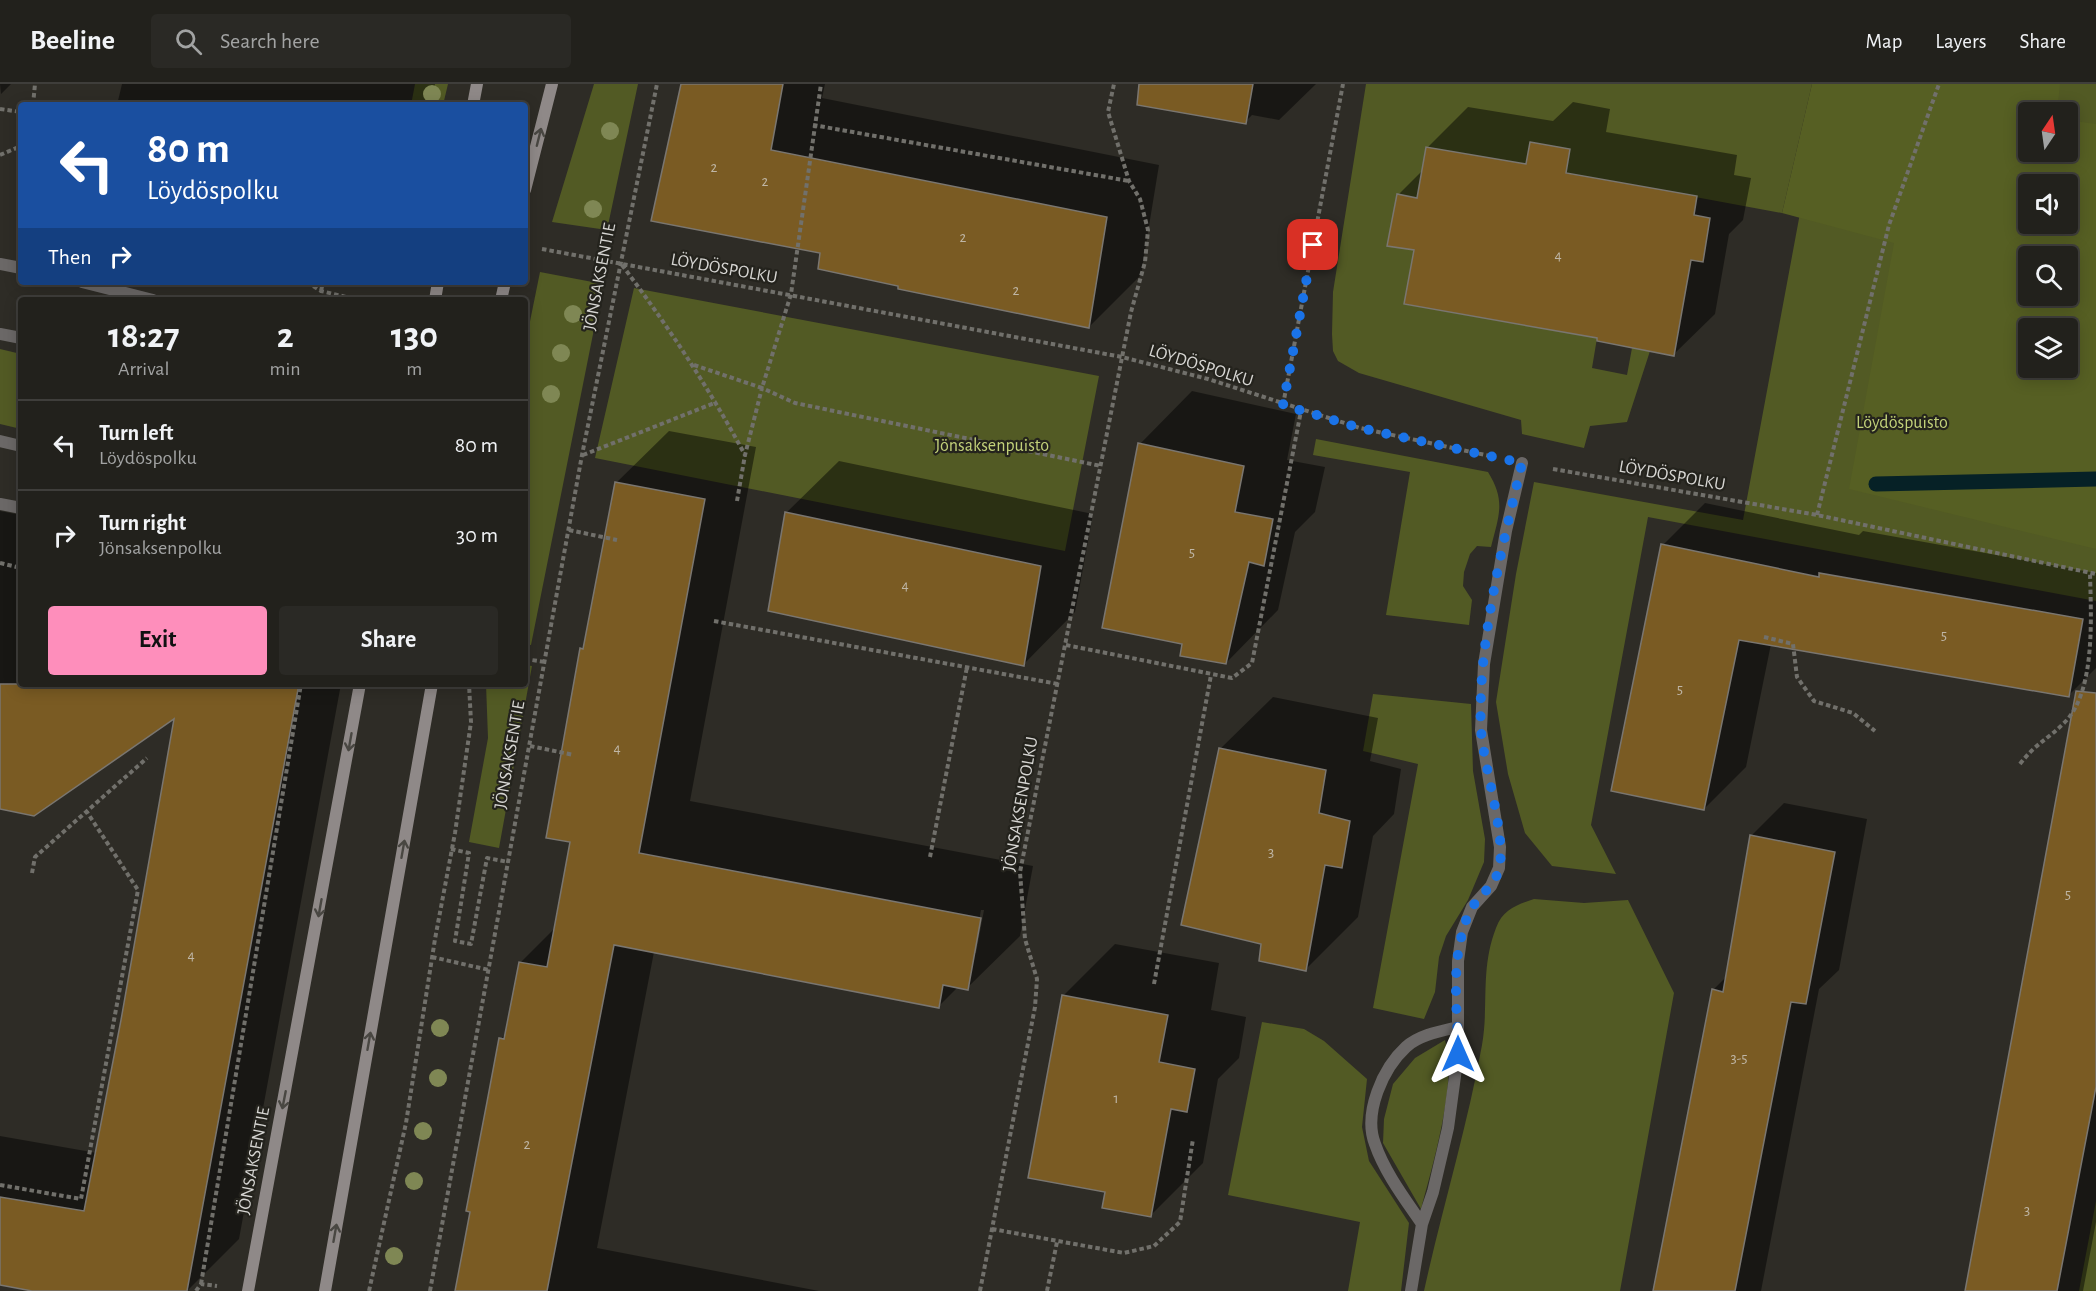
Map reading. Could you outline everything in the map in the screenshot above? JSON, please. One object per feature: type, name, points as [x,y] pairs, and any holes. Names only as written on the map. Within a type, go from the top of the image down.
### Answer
[{"type":"main road","points":[[474,102],[477,84]]},
{"type":"main road","points":[[528,178],[552,84]]},
{"type":"main road","name":"JÖNSAKSENTIE","points":[[248,1291],[359,687]]},
{"type":"main road","points":[[325,1291],[431,687]]},
{"type":"street","points":[[0,264],[18,267]]},
{"type":"street","points":[[94,285],[141,297]]},
{"type":"street","points":[[0,334],[18,337]]},
{"type":"street","points":[[0,441],[18,445]]},
{"type":"street","points":[[1411,1291],[1422,1224],[1434,1192],[1448,1128],[1458,1054],[1458,961],[1462,932],[1472,907],[1491,886],[1499,868],[1500,847],[1481,730],[1484,664],[1506,531],[1522,463]]},
{"type":"street","points":[[0,504],[18,507]]},
{"type":"street","points":[[1422,1224],[1397,1187],[1374,1143],[1372,1114],[1382,1079],[1407,1046],[1432,1034],[1458,1027]]},
{"type":"path","points":[[33,102],[35,84]]},
{"type":"path","name":"JÖNSAKSENTIE","points":[[430,1291],[582,455],[657,84]]},
{"type":"path","points":[[737,501],[745,455],[762,388],[791,294],[813,125],[821,84]]},
{"type":"path","name":"JÖNSAKSENPOLKU","points":[[980,1291],[1035,1007],[1037,979],[1025,939],[1020,872],[1131,312],[1144,262],[1148,230],[1140,199],[1129,181],[1108,112],[1114,84]]},
{"type":"path","points":[[1283,405],[1343,84]]},
{"type":"path","points":[[1817,515],[1889,225],[1939,84]]},
{"type":"path","points":[[0,109],[18,112]]},
{"type":"path","points":[[813,125],[1129,181]]},
{"type":"path","points":[[0,155],[18,147]]},
{"type":"path","name":"LÖYDÖSPOLKU","points":[[542,249],[1122,357],[1208,379],[1301,411],[1360,428],[1522,463],[1817,515],[2093,574]]},
{"type":"path","points":[[621,263],[673,333],[717,402],[745,455]]},
{"type":"path","points":[[312,285],[321,291],[346,297]]},
{"type":"path","points":[[321,291],[322,285]]},
{"type":"path","points":[[692,365],[762,388],[795,404],[1101,466]]},
{"type":"path","points":[[582,455],[717,402]]},
{"type":"path","points":[[1066,645],[1232,678],[1252,663],[1301,411]]},
{"type":"path","points":[[569,530],[617,540]]},
{"type":"path","points":[[8,565],[10,558]]},
{"type":"path","points":[[0,563],[18,567]]},
{"type":"path","points":[[2020,764],[2034,746],[2064,723],[2080,703],[2091,642],[2093,574]]},
{"type":"path","points":[[714,621],[1058,684]]},
{"type":"path","points":[[1764,637],[1793,644],[1797,677],[1814,701],[1853,713],[1875,731]]},
{"type":"path","points":[[528,659],[545,662]]},
{"type":"path","points":[[930,857],[967,667]]},
{"type":"path","points":[[1154,984],[1211,675]]},
{"type":"path","points":[[196,1291],[201,1284],[300,687]]},
{"type":"path","points":[[369,1291],[406,1123],[471,722],[470,687]]},
{"type":"path","points":[[530,746],[574,755]]},
{"type":"path","points":[[32,873],[35,857],[147,758]]},
{"type":"path","points":[[0,1185],[81,1199],[138,890],[87,812]]},
{"type":"path","points":[[450,849],[469,853],[455,941],[471,944],[487,858],[508,862]]},
{"type":"path","points":[[432,957],[489,970]]},
{"type":"path","points":[[114,1019],[121,1020]]},
{"type":"path","points":[[992,1229],[1124,1253],[1154,1246],[1180,1222],[1193,1139]]},
{"type":"path","points":[[1047,1291],[1057,1242]]},
{"type":"path","points":[[201,1284],[221,1287]]},
{"type":"green space","points":[[415,84],[448,84],[444,102],[412,102]]},
{"type":"green space","points":[[594,84],[638,84],[607,230],[552,222]]},
{"type":"green space","points":[[1366,84],[1812,84],[1782,213],[1566,173],[1570,149],[1531,142],[1526,164],[1426,147],[1417,198],[1397,194],[1387,246],[1414,250],[1404,304],[1597,338],[1592,368],[1627,375],[1632,348],[1650,351],[1627,422],[1590,426],[1584,448],[1522,434],[1521,420],[1359,373],[1338,361],[1333,351],[1333,292]]},
{"type":"green space","name":"Löydöspuisto","points":[[1812,84],[2060,84],[2058,102],[2018,102],[2018,162],[2078,162],[2078,122],[2096,124],[2096,549],[1849,489],[1894,243],[1782,213]]},
{"type":"green space","name":"Löydöspuisto","points":[[1824,84],[2096,84],[2096,601],[1648,517],[1591,825],[1616,874],[1552,866],[1525,833],[1508,774],[1496,702],[1516,574],[1534,482],[1743,520]]},
{"type":"green space","points":[[540,272],[603,284],[531,645],[528,644],[528,331]]},
{"type":"green space","name":"Jönsaksenpuisto","points":[[634,288],[1099,376],[1065,551],[595,458]]},
{"type":"green space","points":[[0,349],[18,353],[18,428],[0,424]]},
{"type":"green space","points":[[1316,439],[1488,472],[1494,482],[1499,500],[1498,517],[1491,547],[1477,546],[1470,554],[1464,572],[1463,586],[1472,600],[1469,625],[1386,615],[1410,472],[1313,455]]},
{"type":"green space","points":[[528,665],[532,666],[499,848],[469,842],[488,738],[486,687],[528,687]]},
{"type":"green space","points":[[1373,694],[1471,704],[1473,771],[1485,839],[1484,862],[1468,900],[1446,936],[1439,957],[1435,992],[1424,1019],[1373,1008],[1418,764],[1363,751]]},
{"type":"green space","points":[[1534,899],[1584,903],[1628,900],[1674,993],[1620,1291],[1424,1291],[1482,1045],[1486,972],[1491,943],[1502,916],[1516,906]]},
{"type":"green space","points":[[1262,1022],[1304,1029],[1324,1041],[1367,1079],[1362,1127],[1369,1161],[1409,1223],[1401,1291],[1348,1291],[1360,1222],[1228,1195]]},
{"type":"green space","points":[[1445,1040],[1448,1057],[1446,1100],[1437,1148],[1421,1209],[1383,1143],[1384,1119],[1393,1084],[1415,1058]]},
{"type":"green space","points":[[2096,1201],[2096,1291],[2079,1291]]},
{"type":"building","points":[[681,84],[783,84],[771,150],[1107,217],[1089,328],[898,289],[898,286],[818,269],[820,253],[651,221]]},
{"type":"building","points":[[1139,84],[1253,84],[1246,124],[1137,105]]},
{"type":"building","points":[[1530,142],[1570,149],[1566,173],[1697,196],[1694,215],[1710,218],[1703,262],[1691,260],[1674,356],[1597,341],[1597,338],[1404,304],[1414,250],[1387,246],[1397,194],[1417,198],[1426,147],[1526,164]]},
{"type":"building","points":[[1138,443],[1244,466],[1235,512],[1273,519],[1264,566],[1249,562],[1226,664],[1180,656],[1182,644],[1102,628]]},
{"type":"building","points":[[615,482],[705,499],[639,853],[981,918],[968,990],[943,985],[939,1008],[614,945],[547,1291],[455,1291],[470,1212],[466,1211],[499,1038],[504,1039],[519,962],[547,967],[570,842],[546,838],[580,648],[583,649]]},
{"type":"building","points":[[785,512],[1041,566],[1024,666],[768,611]]},
{"type":"building","points":[[1661,544],[1819,577],[1819,573],[2083,619],[2069,697],[1739,640],[1704,810],[1611,791]]},
{"type":"building","points":[[0,684],[18,684],[18,687],[298,687],[187,1291],[32,1291],[0,1285],[0,1197],[84,1211],[121,1020],[174,719],[34,816],[0,809]]},
{"type":"building","points":[[2076,691],[2096,693],[2096,1087],[2057,1291],[1965,1291]]},
{"type":"building","points":[[1219,748],[1326,770],[1319,813],[1350,821],[1342,868],[1325,865],[1306,971],[1259,961],[1261,944],[1181,925]]},
{"type":"building","points":[[1750,835],[1835,852],[1806,1004],[1791,1002],[1735,1291],[1653,1291],[1712,989],[1723,992]]},
{"type":"building","points":[[1062,995],[1168,1015],[1159,1062],[1195,1069],[1187,1112],[1171,1109],[1151,1217],[1102,1208],[1105,1192],[1028,1178]]},
{"type":"waterway","points":[[1876,484],[2096,479]]},
{"type":"route","points":[[1313,245],[1283,405],[1360,428],[1522,463],[1506,531],[1484,664],[1481,730],[1500,847],[1499,868],[1491,886],[1472,907],[1462,932],[1458,961],[1458,1054]]}]
